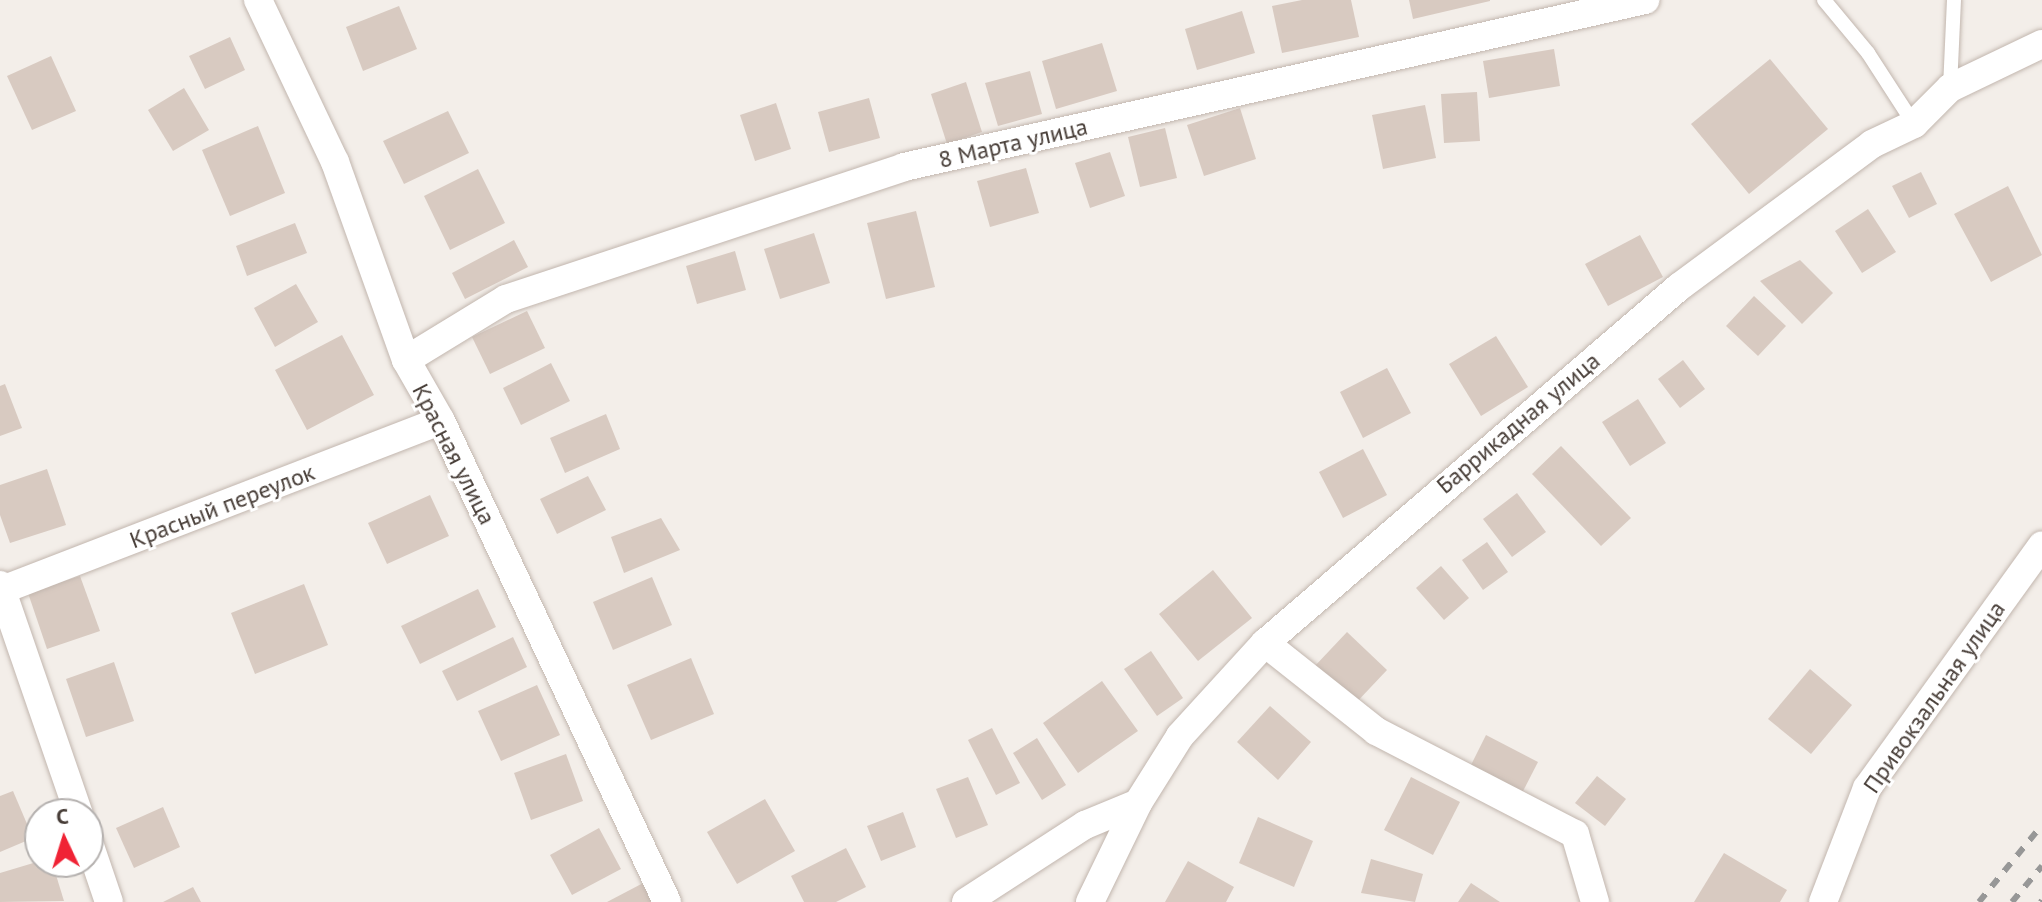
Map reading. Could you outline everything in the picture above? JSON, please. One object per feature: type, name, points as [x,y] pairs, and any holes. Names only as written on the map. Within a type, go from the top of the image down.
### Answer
[{"type":"street","name":"Красная улица","points":[[258,0],[335,162],[406,360],[441,421],[667,902]]},
{"type":"street","name":"8 Марта улица","points":[[406,360],[506,299],[904,167],[1645,0]]},
{"type":"street","name":"Баррикадная улица","points":[[1090,902],[1138,803],[1180,736],[1265,643],[1679,287],[1872,144],[1914,124],[1950,88],[2042,44]]},
{"type":"street","name":"Красный переулок","points":[[1,588],[441,421]]},
{"type":"street","name":"Привокзальная улица","points":[[1823,902],[1867,788],[2042,545]]},
{"type":"street","points":[[1,588],[73,798]]},
{"type":"street","points":[[1265,643],[1376,731],[1575,834],[1595,902]]},
{"type":"street","points":[[966,902],[1085,825],[1138,803]]},
{"type":"street","points":[[101,878],[109,902]]},
{"type":"lane","points":[[1824,0],[1868,53],[1914,124]]},
{"type":"lane","points":[[1950,88],[1954,0]]},
{"type":"building","points":[[1302,0],[1351,0],[1359,37],[1282,53],[1272,6]]},
{"type":"building","points":[[1409,0],[1490,0],[1490,1],[1413,19]]},
{"type":"building","points":[[399,6],[417,49],[363,71],[346,27]]},
{"type":"building","points":[[1242,11],[1255,53],[1197,70],[1185,29]]},
{"type":"building","points":[[230,37],[245,70],[205,89],[189,56]]},
{"type":"building","points":[[1102,43],[1117,91],[1056,109],[1042,61]]},
{"type":"building","points":[[1554,49],[1560,86],[1489,98],[1483,61]]},
{"type":"building","points":[[51,56],[76,111],[32,130],[7,76]]},
{"type":"building","points":[[1770,59],[1828,129],[1749,194],[1691,124]]},
{"type":"building","points":[[1030,71],[1042,114],[998,126],[985,83]]},
{"type":"building","points":[[966,82],[982,132],[947,144],[931,94]]},
{"type":"building","points":[[184,88],[209,130],[173,151],[148,110]]},
{"type":"building","points":[[1477,92],[1480,141],[1444,143],[1441,94]]},
{"type":"building","points":[[869,98],[880,138],[829,152],[818,112]]},
{"type":"building","points":[[776,103],[791,149],[755,161],[740,115]]},
{"type":"building","points":[[1425,105],[1436,158],[1383,169],[1372,115]]},
{"type":"building","points":[[1240,108],[1256,159],[1204,176],[1187,125]]},
{"type":"building","points":[[448,111],[469,153],[404,184],[383,141]]},
{"type":"building","points":[[258,126],[285,193],[230,216],[202,150]]},
{"type":"building","points":[[1165,128],[1177,178],[1140,187],[1128,137]]},
{"type":"building","points":[[1110,152],[1125,196],[1090,208],[1075,163]]},
{"type":"building","points":[[1026,168],[1039,213],[990,227],[977,181]]},
{"type":"building","points":[[478,169],[505,223],[450,250],[424,196]]},
{"type":"building","points":[[1921,172],[1937,204],[1909,218],[1892,186]]},
{"type":"building","points":[[2008,186],[2042,255],[1991,282],[1954,214]]},
{"type":"building","points":[[1868,209],[1896,252],[1862,273],[1835,231]]},
{"type":"building","points":[[916,211],[935,287],[886,299],[867,223]]},
{"type":"building","points":[[295,223],[307,253],[247,276],[236,246]]},
{"type":"building","points":[[814,233],[830,283],[780,299],[764,249]]},
{"type":"building","points":[[1640,235],[1663,277],[1608,306],[1585,264]]},
{"type":"building","points":[[514,240],[528,267],[465,299],[452,273]]},
{"type":"building","points":[[735,251],[746,290],[697,304],[686,266]]},
{"type":"building","points":[[1800,260],[1833,293],[1802,324],[1760,281]]},
{"type":"building","points":[[296,284],[318,322],[275,347],[254,308]]},
{"type":"building","points":[[1754,296],[1786,326],[1758,356],[1726,326]]},
{"type":"building","points":[[527,311],[545,348],[490,374],[472,337]]},
{"type":"building","points":[[342,335],[374,395],[307,430],[275,370]]},
{"type":"building","points":[[1496,336],[1528,387],[1481,416],[1449,364]]},
{"type":"building","points":[[1683,360],[1705,389],[1680,408],[1658,379]]},
{"type":"building","points":[[551,363],[570,401],[521,425],[503,388]]},
{"type":"building","points":[[1387,368],[1411,413],[1363,438],[1340,392]]},
{"type":"building","points":[[5,384],[22,428],[0,436],[0,386]]},
{"type":"building","points":[[1638,399],[1666,443],[1630,466],[1602,422]]},
{"type":"building","points":[[606,414],[620,449],[565,473],[550,438]]},
{"type":"building","points":[[1561,446],[1631,518],[1601,546],[1532,474]]},
{"type":"building","points":[[1363,449],[1387,495],[1343,518],[1319,472]]},
{"type":"building","points":[[47,469],[66,525],[10,543],[0,515],[0,485]]},
{"type":"building","points":[[588,476],[606,510],[557,534],[540,499]]},
{"type":"building","points":[[1517,493],[1546,532],[1512,557],[1483,519]]},
{"type":"building","points":[[430,495],[449,536],[387,564],[368,523]]},
{"type":"building","points":[[661,518],[680,550],[624,573],[611,537]]},
{"type":"building","points":[[1487,542],[1508,572],[1483,590],[1462,560]]},
{"type":"building","points":[[1441,566],[1469,598],[1444,620],[1416,588]]},
{"type":"building","points":[[1213,570],[1252,618],[1198,661],[1159,614]]},
{"type":"building","points":[[80,576],[100,631],[47,649],[28,593]]},
{"type":"building","points":[[652,577],[672,625],[613,650],[593,602]]},
{"type":"building","points":[[304,584],[328,645],[255,674],[231,613]]},
{"type":"building","points":[[478,589],[496,627],[420,664],[401,626]]},
{"type":"building","points":[[1347,632],[1387,670],[1353,706],[1313,668]]},
{"type":"building","points":[[513,637],[527,667],[457,701],[442,671]]},
{"type":"building","points":[[1151,651],[1183,698],[1157,716],[1124,669]]},
{"type":"building","points":[[691,658],[714,714],[651,740],[627,685]]},
{"type":"building","points":[[114,662],[134,721],[86,737],[66,679]]},
{"type":"building","points":[[1810,669],[1852,705],[1811,754],[1768,719]]},
{"type":"building","points":[[1102,681],[1138,731],[1078,773],[1043,723]]},
{"type":"building","points":[[537,685],[560,735],[501,761],[478,711]]},
{"type":"building","points":[[1270,706],[1311,742],[1278,780],[1237,742]]},
{"type":"building","points":[[992,728],[1020,783],[996,795],[968,740]]},
{"type":"building","points":[[1486,735],[1538,762],[1522,793],[1470,767]]},
{"type":"building","points":[[1037,738],[1066,785],[1042,800],[1013,753]]},
{"type":"building","points":[[566,754],[583,801],[531,820],[514,773]]},
{"type":"building","points":[[1597,776],[1626,799],[1605,826],[1575,803]]},
{"type":"building","points":[[968,777],[988,825],[956,838],[936,789]]},
{"type":"building","points":[[1411,777],[1460,802],[1433,855],[1384,830]]},
{"type":"building","points":[[13,791],[24,817],[24,842],[0,852],[0,796]]},
{"type":"building","points":[[765,799],[795,851],[737,884],[707,832]]},
{"type":"building","points":[[163,807],[180,847],[134,868],[116,828]]},
{"type":"building","points":[[903,812],[916,847],[881,861],[867,826]]},
{"type":"building","points":[[1258,817],[1313,841],[1294,887],[1239,863]]},
{"type":"building","points":[[599,828],[621,869],[572,895],[550,855]]},
{"type":"building","points":[[846,848],[866,887],[836,902],[804,902],[791,876]]},
{"type":"building","points":[[1724,853],[1787,890],[1780,902],[1694,902]]},
{"type":"building","points":[[1371,859],[1423,874],[1415,902],[1361,893]]},
{"type":"building","points":[[1188,861],[1234,887],[1226,902],[1165,902]]},
{"type":"building","points":[[24,866],[24,878],[57,878],[64,901],[0,902],[0,873]]},
{"type":"building","points":[[647,881],[658,902],[607,902]]},
{"type":"building","points":[[1471,883],[1500,902],[1458,902]]},
{"type":"building","points":[[193,887],[201,902],[163,902]]},
{"type":"railway","points":[[1979,902],[2042,825]]},
{"type":"railway","points":[[2012,902],[2042,866]]}]
